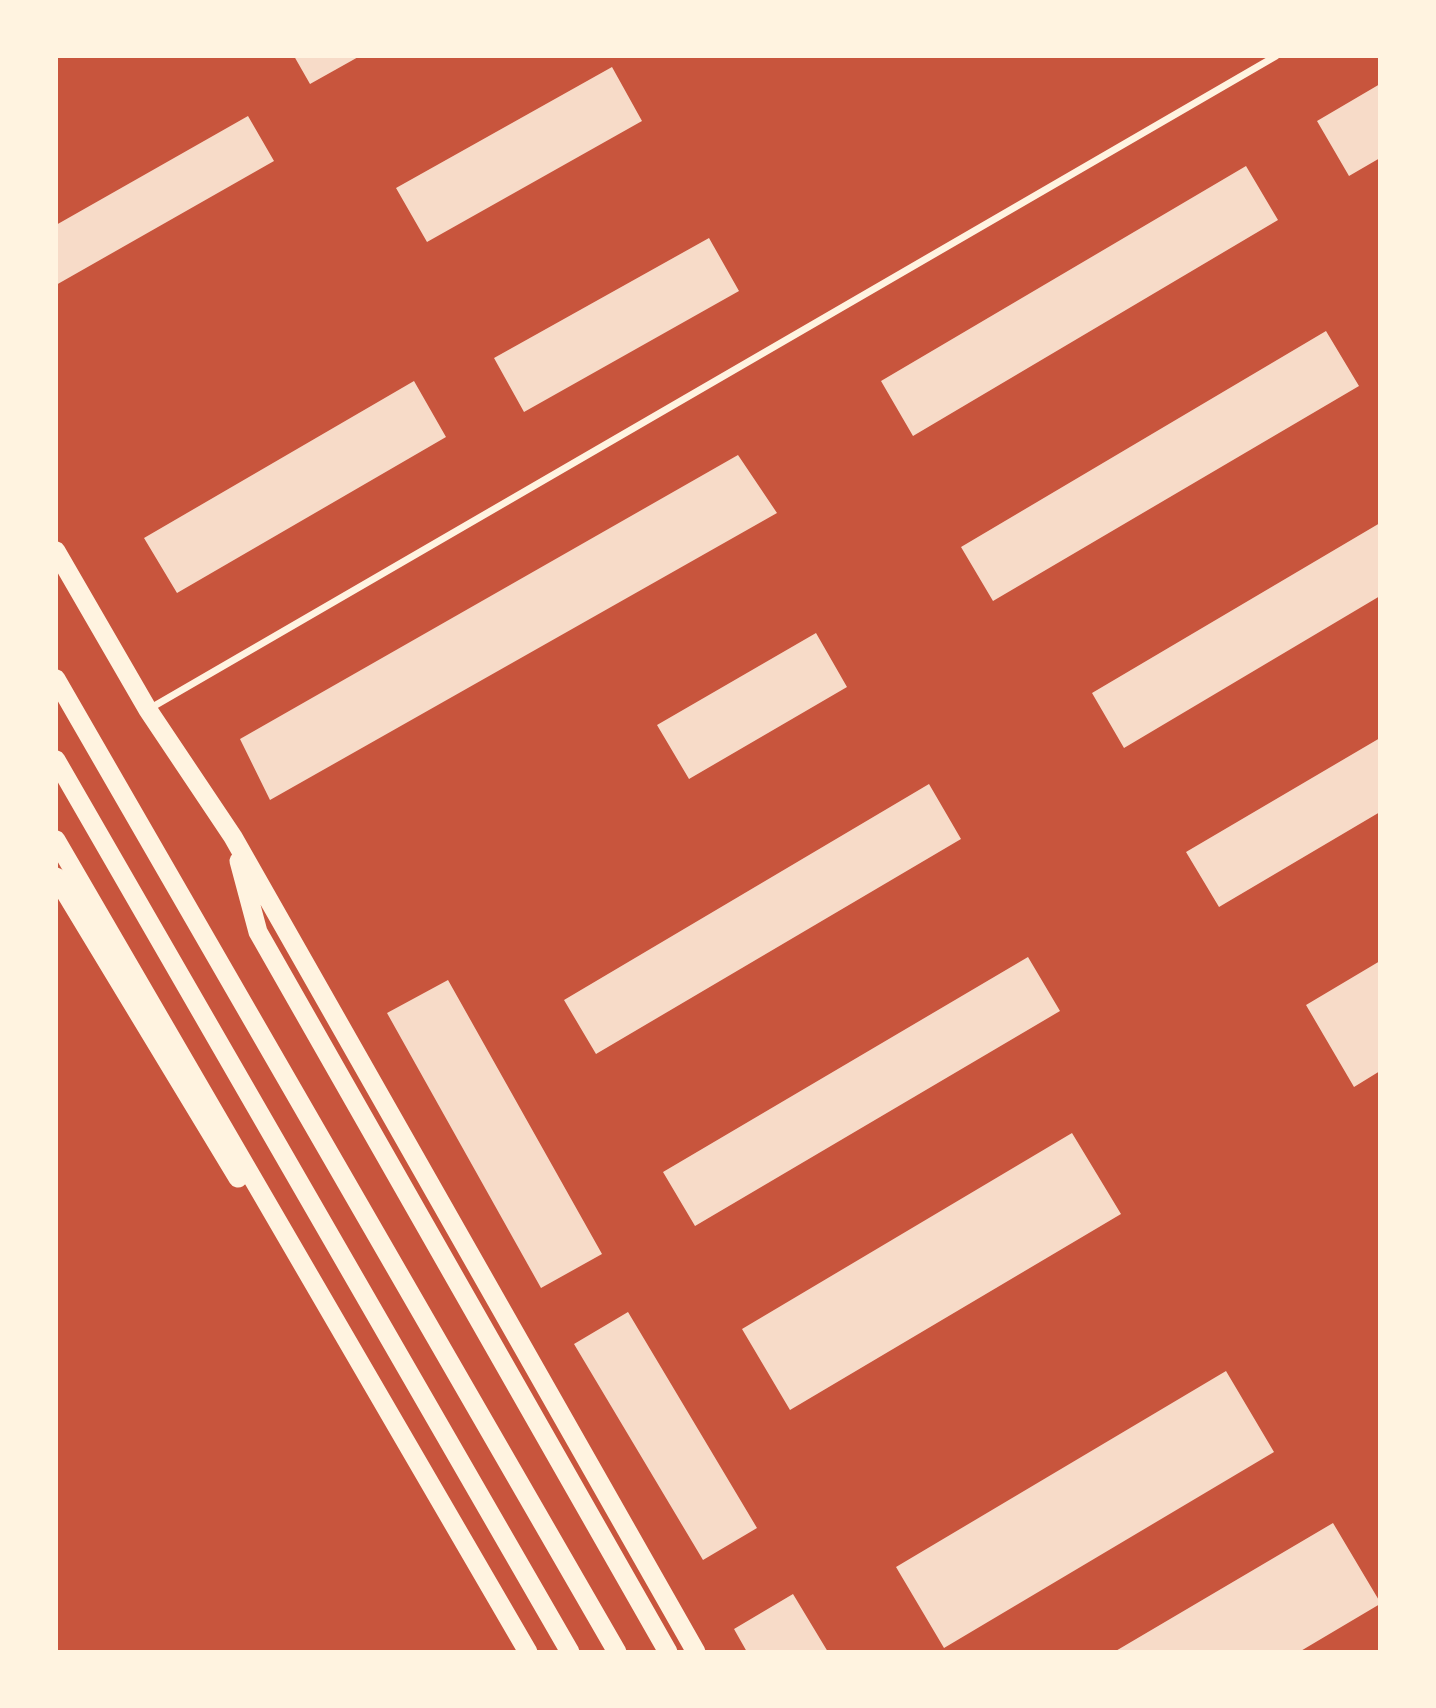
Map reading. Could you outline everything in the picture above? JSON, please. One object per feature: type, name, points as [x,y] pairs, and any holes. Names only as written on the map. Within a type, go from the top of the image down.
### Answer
[{"type":"highway","points":[[56,551],[148,709],[233,837],[696,1652]]},
{"type":"highway","points":[[56,679],[617,1652]]},
{"type":"highway","points":[[56,760],[570,1652]]},
{"type":"highway","points":[[233,837],[258,932],[668,1652]]},
{"type":"highway","points":[[56,840],[526,1652]]},
{"type":"highway","points":[[56,877],[526,1652]]},
{"type":"street","points":[[148,709],[1276,56]]},
{"type":"building","points":[[294,56],[360,56],[310,84]]},
{"type":"building","points":[[612,67],[642,121],[427,242],[396,188]]},
{"type":"building","points":[[1380,84],[1380,158],[1349,176],[1317,121]]},
{"type":"building","points":[[248,116],[274,161],[56,285],[56,225]]},
{"type":"building","points":[[1246,166],[1278,220],[913,436],[881,381]]},
{"type":"building","points":[[709,238],[739,291],[524,412],[494,358]]},
{"type":"building","points":[[1326,331],[1359,386],[993,601],[961,547]]},
{"type":"building","points":[[414,381],[446,437],[177,593],[144,538]]},
{"type":"building","points":[[738,455],[777,513],[270,800],[240,739]]},
{"type":"building","points":[[1380,523],[1380,596],[1124,748],[1092,693]]},
{"type":"building","points":[[816,633],[847,687],[689,779],[657,725]]},
{"type":"building","points":[[1380,738],[1380,812],[1219,907],[1186,852]]},
{"type":"building","points":[[929,784],[961,839],[596,1054],[564,1000]]},
{"type":"building","points":[[1028,957],[1060,1011],[695,1226],[663,1172]]},
{"type":"building","points":[[1380,961],[1380,1071],[1354,1087],[1306,1005]]},
{"type":"building","points":[[448,980],[602,1254],[541,1288],[387,1013]]},
{"type":"building","points":[[1072,1133],[1121,1214],[790,1410],[742,1329]]},
{"type":"building","points":[[628,1312],[757,1528],[703,1560],[574,1344]]},
{"type":"building","points":[[1226,1371],[1274,1452],[944,1648],[896,1567]]},
{"type":"building","points":[[1333,1523],[1380,1604],[1299,1652],[1114,1652]]},
{"type":"building","points":[[793,1594],[828,1652],[747,1652],[734,1629]]}]
